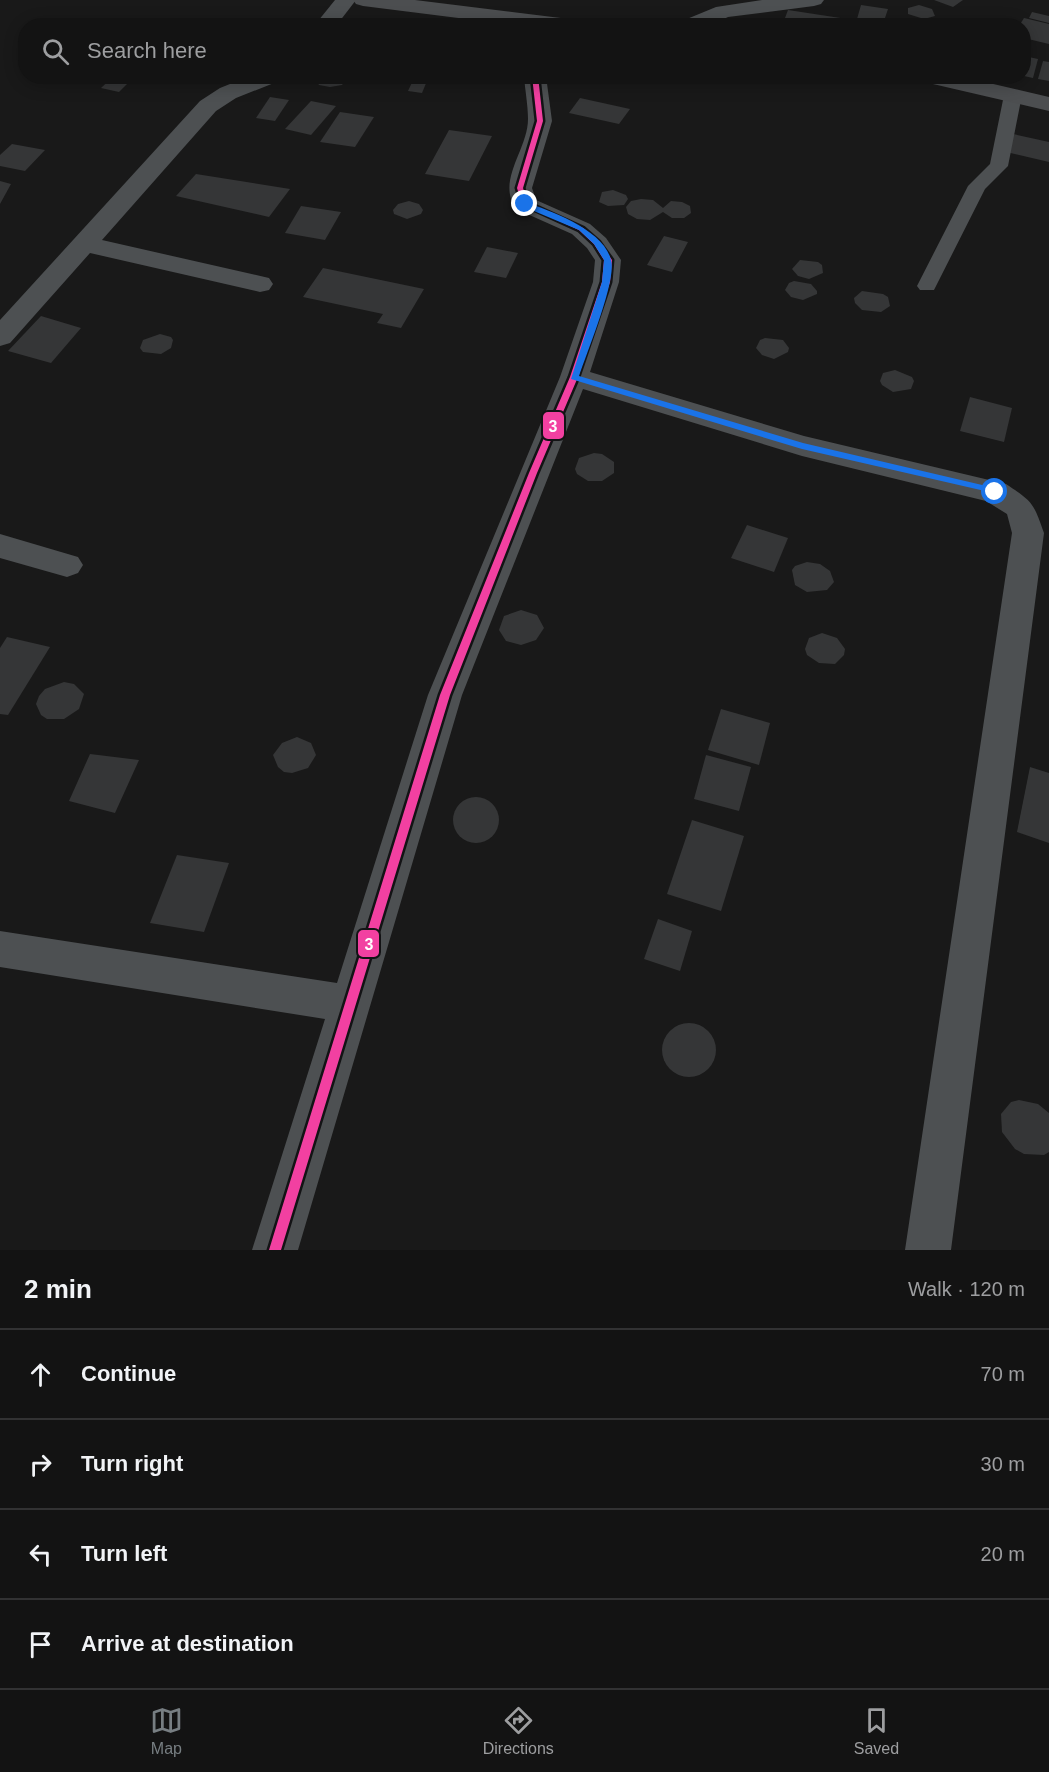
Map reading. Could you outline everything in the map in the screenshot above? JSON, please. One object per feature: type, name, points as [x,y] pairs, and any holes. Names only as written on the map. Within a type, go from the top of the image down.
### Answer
[{"type":"main road","points":[[363,0],[495,18]]},
{"type":"main road","points":[[964,84],[1049,104]]},
{"type":"street","points":[[331,18],[346,0]]},
{"type":"street","points":[[708,18],[723,11],[814,0]]},
{"type":"street","points":[[0,337],[208,106],[228,93],[251,84]]},
{"type":"street","points":[[275,1250],[445,695],[533,473],[574,377],[606,282],[608,260],[597,243],[581,229],[525,204],[520,188],[540,121],[536,84]]},
{"type":"street","points":[[86,244],[260,284]]},
{"type":"street","points":[[574,377],[802,446],[995,492],[1020,508],[1028,533],[928,1250]]},
{"type":"street","points":[[0,546],[67,565]]},
{"type":"street","points":[[0,949],[350,1004]]},
{"type":"lane","points":[[927,286],[977,186],[999,166],[1013,95]]},
{"type":"building","points":[[934,0],[963,0],[953,7]]},
{"type":"building","points":[[861,5],[888,9],[885,18],[857,18]]},
{"type":"building","points":[[919,5],[932,9],[935,16],[921,18],[908,14],[908,8]]},
{"type":"building","points":[[788,10],[840,18],[785,18]]},
{"type":"building","points":[[1032,12],[1049,16],[1049,23],[1031,18],[1029,18]]},
{"type":"building","points":[[1031,20],[1049,24],[1049,44],[1031,40]]},
{"type":"building","points":[[1031,58],[1038,59],[1033,78],[1031,78]]},
{"type":"building","points":[[1043,61],[1049,62],[1049,81],[1038,79]]},
{"type":"building","points":[[105,84],[127,84],[119,92],[101,88]]},
{"type":"building","points":[[318,84],[343,84],[330,87]]},
{"type":"building","points":[[411,84],[426,84],[422,93],[408,91]]},
{"type":"building","points":[[270,97],[289,100],[275,121],[256,118]]},
{"type":"building","points":[[580,98],[630,109],[619,124],[569,113]]},
{"type":"building","points":[[311,101],[336,106],[311,135],[285,129]]},
{"type":"building","points":[[340,112],[374,117],[355,147],[320,142]]},
{"type":"building","points":[[449,130],[492,136],[469,181],[425,174]]},
{"type":"building","points":[[1013,134],[1049,142],[1049,162],[1006,152]]},
{"type":"building","points":[[12,144],[45,150],[25,171],[0,166],[0,155]]},
{"type":"building","points":[[196,174],[290,189],[269,217],[176,196]]},
{"type":"building","points":[[0,181],[11,184],[0,204]]},
{"type":"building","points":[[613,190],[626,195],[628,199],[624,205],[608,206],[599,202],[602,192]]},
{"type":"building","points":[[653,200],[663,208],[671,201],[682,202],[690,206],[691,213],[684,218],[672,218],[663,212],[650,220],[637,219],[628,214],[626,207],[631,201]]},
{"type":"building","points":[[409,201],[419,204],[423,210],[421,214],[407,219],[394,214],[393,210],[398,204]]},
{"type":"building","points":[[301,206],[341,212],[325,240],[285,233]]},
{"type":"building","points":[[664,236],[688,242],[672,272],[647,265]]},
{"type":"building","points":[[487,247],[518,253],[506,278],[474,272]]},
{"type":"building","points":[[800,260],[818,262],[822,265],[823,273],[809,279],[798,276],[792,269]]},
{"type":"building","points":[[323,268],[424,289],[401,328],[377,323],[383,314],[303,297]]},
{"type":"building","points":[[794,281],[811,284],[817,294],[803,300],[791,297],[785,290],[789,283]]},
{"type":"building","points":[[862,291],[883,294],[888,297],[890,306],[881,312],[862,310],[855,303],[854,298]]},
{"type":"building","points":[[41,316],[81,328],[51,363],[8,351]]},
{"type":"building","points":[[160,334],[171,337],[173,340],[171,348],[161,354],[143,352],[140,348],[143,340]]},
{"type":"building","points":[[765,338],[783,340],[789,348],[788,352],[774,359],[762,355],[756,348],[760,340]]},
{"type":"building","points":[[895,370],[912,377],[914,381],[911,389],[893,392],[882,385],[880,381],[883,373]]},
{"type":"building","points":[[970,397],[1012,408],[1004,442],[960,431]]},
{"type":"building","points":[[594,453],[602,454],[614,462],[614,473],[602,481],[588,481],[577,474],[575,469],[579,458]]},
{"type":"building","points":[[747,525],[788,538],[774,572],[731,558]]},
{"type":"building","points":[[807,562],[820,564],[830,571],[834,582],[827,590],[807,592],[795,585],[792,570],[795,566]]},
{"type":"building","points":[[521,610],[537,615],[544,628],[536,640],[521,645],[506,641],[499,630],[504,616]]},
{"type":"building","points":[[822,633],[837,638],[845,649],[844,655],[835,664],[819,663],[807,655],[805,649],[809,638]]},
{"type":"building","points":[[7,637],[50,647],[8,715],[0,714],[0,648]]},
{"type":"building","points":[[64,682],[74,684],[84,694],[79,709],[64,719],[47,719],[41,715],[36,704],[39,696],[45,689]]},
{"type":"building","points":[[721,709],[770,723],[759,765],[708,750]]},
{"type":"building","points":[[297,737],[311,743],[316,755],[308,768],[292,773],[284,772],[278,767],[273,755],[282,743]]},
{"type":"building","points":[[90,754],[139,760],[115,813],[69,801]]},
{"type":"building","points":[[706,755],[751,767],[739,811],[694,799]]},
{"type":"building","points":[[1030,767],[1049,773],[1049,843],[1017,832]]},
{"type":"building","points":[[476,797],[492,804],[499,820],[492,836],[476,843],[460,836],[453,820],[460,804]]},
{"type":"building","points":[[692,820],[744,836],[721,911],[667,894]]},
{"type":"building","points":[[177,855],[229,863],[204,932],[150,923]]},
{"type":"building","points":[[658,919],[692,931],[680,971],[644,959]]},
{"type":"building","points":[[684,1023],[694,1023],[704,1027],[712,1035],[716,1050],[712,1065],[704,1073],[694,1077],[684,1077],[674,1073],[666,1065],[662,1055],[662,1045],[666,1035],[674,1027]]},
{"type":"building","points":[[1019,1100],[1038,1104],[1049,1113],[1049,1152],[1044,1155],[1024,1154],[1015,1149],[1002,1132],[1001,1114],[1011,1102]]},
{"type":"transit line","name":"3","points":[[275,1250],[445,695],[533,473],[574,377],[606,282],[608,260],[597,243],[581,229],[525,204],[520,188],[540,121],[536,84]]},
{"type":"route","points":[[525,204],[581,229],[597,243],[608,260],[606,282],[574,377],[802,446],[995,492]]}]
